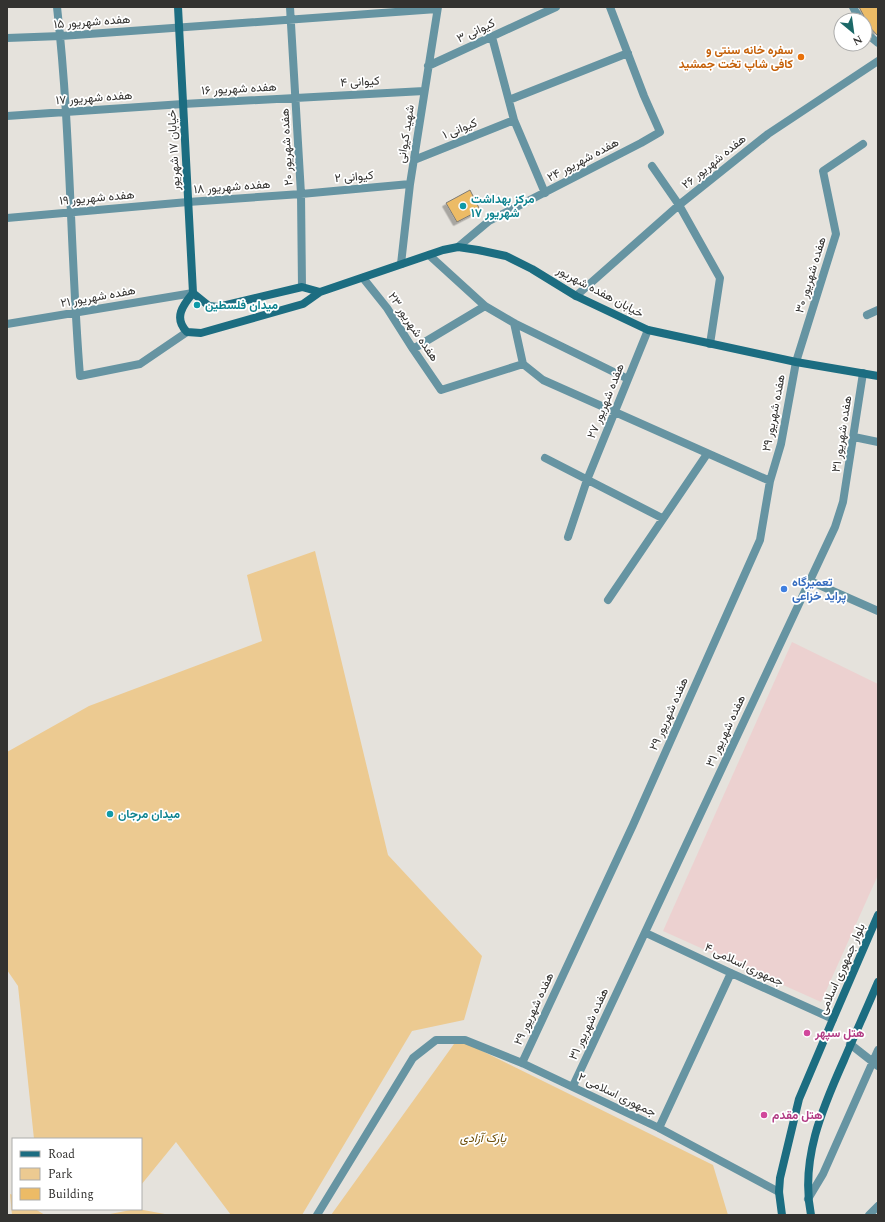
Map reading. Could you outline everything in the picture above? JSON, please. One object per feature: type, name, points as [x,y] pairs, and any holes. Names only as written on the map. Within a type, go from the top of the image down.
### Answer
[{"type":"street","points":[[57,7],[61,36],[75,313],[80,376],[140,364],[187,332]]},
{"type":"street","name":"خیابان ۱۷ شهریور","points":[[178,7],[193,292]]},
{"type":"street","name":"هفده شهریور ۲۰","points":[[290,7],[301,194],[302,287]]},
{"type":"street","name":"کیوانی ۳","points":[[428,66],[556,7]]},
{"type":"street","points":[[509,100],[628,53],[610,7]]},
{"type":"street","name":"هفده شهریور ۱۵","points":[[7,38],[61,36],[437,8]]},
{"type":"street","name":"شهید کیوانی","points":[[401,264],[410,184],[437,8]]},
{"type":"street","points":[[492,36],[514,120],[546,193]]},
{"type":"street","name":"هفده شهریور ۲۴","points":[[458,248],[489,221],[546,193],[660,132],[628,53]]},
{"type":"street","name":"هفده شهریور ۲۶","points":[[576,296],[679,205],[768,134],[878,61]]},
{"type":"street","name":"کیوانی ۴","points":[[296,98],[424,91]]},
{"type":"street","name":"هفده شهریور ۱۶","points":[[183,104],[296,98]]},
{"type":"street","name":"هفده شهریور ۱۷","points":[[7,116],[183,104]]},
{"type":"street","name":"کیوانی ۱","points":[[414,160],[514,120]]},
{"type":"street","name":"هفده شهریور ۳۰","points":[[796,362],[836,234],[823,171],[863,144]]},
{"type":"street","points":[[652,166],[679,205],[720,278],[710,344]]},
{"type":"street","name":"کیوانی ۲","points":[[301,194],[410,184]]},
{"type":"street","name":"هفده شهریور ۱۸","points":[[188,202],[301,194]]},
{"type":"street","name":"هفده شهریور ۱۹","points":[[7,218],[188,202]]},
{"type":"street","name":"خیابان هفده شهریور","points":[[320,292],[430,254],[458,248],[478,250],[506,256],[532,269],[576,296],[648,330],[796,362],[878,376]]},
{"type":"street","points":[[430,254],[485,306],[514,323],[628,379]]},
{"type":"street","name":"هفده شهریور ۲۳","points":[[363,278],[387,308],[441,390],[524,364]]},
{"type":"street","points":[[302,287],[320,292],[303,304],[201,333],[187,332],[182,328],[180,319],[181,307],[193,292],[210,306],[218,307],[302,287]]},
{"type":"street","name":"هفده شهریور ۲۱","points":[[7,324],[193,292]]},
{"type":"street","points":[[413,349],[485,306]]},
{"type":"street","points":[[867,315],[878,310]]},
{"type":"street","points":[[514,323],[524,364],[543,380],[706,454],[770,481]]},
{"type":"street","name":"هفده شهریور ۲۷","points":[[568,537],[587,480],[648,330]]},
{"type":"street","name":"هفده شهریور ۲۹","points":[[522,1063],[633,825],[760,540],[770,481],[781,444],[796,362]]},
{"type":"street","name":"هفده شهریور ۳۱","points":[[572,1086],[646,933],[835,527],[843,502],[863,373]]},
{"type":"street","points":[[854,437],[878,442]]},
{"type":"street","points":[[608,600],[706,454]]},
{"type":"street","points":[[545,458],[662,518]]},
{"type":"street","points":[[810,581],[878,610]]},
{"type":"street","name":"بلوار جمهوری اسلامی","points":[[782,1215],[779,1192],[783,1164],[799,1099],[878,916]]},
{"type":"street","name":"جمهوری اسلامی ۴","points":[[646,933],[731,973],[833,1018]]},
{"type":"street","points":[[659,1128],[731,973]]},
{"type":"street","points":[[811,1215],[807,1181],[809,1161],[823,1107],[878,982]]},
{"type":"street","name":"جمهوری اسلامی ۲","points":[[316,1215],[413,1058],[436,1040],[465,1040],[522,1063],[659,1128],[779,1192]]},
{"type":"street","points":[[850,1044],[875,1064]]},
{"type":"street","points":[[808,1199],[823,1174],[875,1064],[878,1050]]},
{"type":"street","points":[[869,1215],[878,1206]]},
{"type":"shaded area","points":[[792,642],[878,684],[878,875],[821,1002],[663,931]]},
{"type":"green space","points":[[315,551],[388,855],[482,956],[464,1020],[412,1031],[302,1215],[231,1215],[176,1142],[142,1184],[142,1138],[34,1138],[18,986],[7,970],[7,752],[89,706],[262,641],[247,575]]},
{"type":"green space","name":"پارک آزادی","points":[[464,1042],[713,1165],[728,1215],[331,1215],[454,1044]]},
{"type":"green space","points":[[10,1194],[12,1195],[12,1210],[37,1210],[45,1215],[12,1215]]},
{"type":"green space","points":[[131,1210],[142,1210],[170,1215],[105,1215]]},
{"type":"building","points":[[859,7],[878,7],[878,36],[873,31],[873,12],[862,12]]},
{"type":"building","name":"مرکز بهداشت ۱۷ شهریور","points":[[470,190],[480,210],[457,222],[446,203]]},
{"type":"place","name":"سفره خانه سنتی و کافی شاپ تخت جمشید","points":[[801,57]]},
{"type":"place","name":"مرکز بهداشت ۱۷ شهریور","points":[[463,206]]},
{"type":"place","name":"میدان فلسطین","points":[[197,305]]},
{"type":"place","name":"تعمیرگاه پراید خزاعی","points":[[784,589]]},
{"type":"place","name":"میدان مرجان","points":[[110,814]]},
{"type":"place","name":"هتل سپهر","points":[[807,1033]]},
{"type":"place","name":"هتل مقدم","points":[[764,1115]]}]
